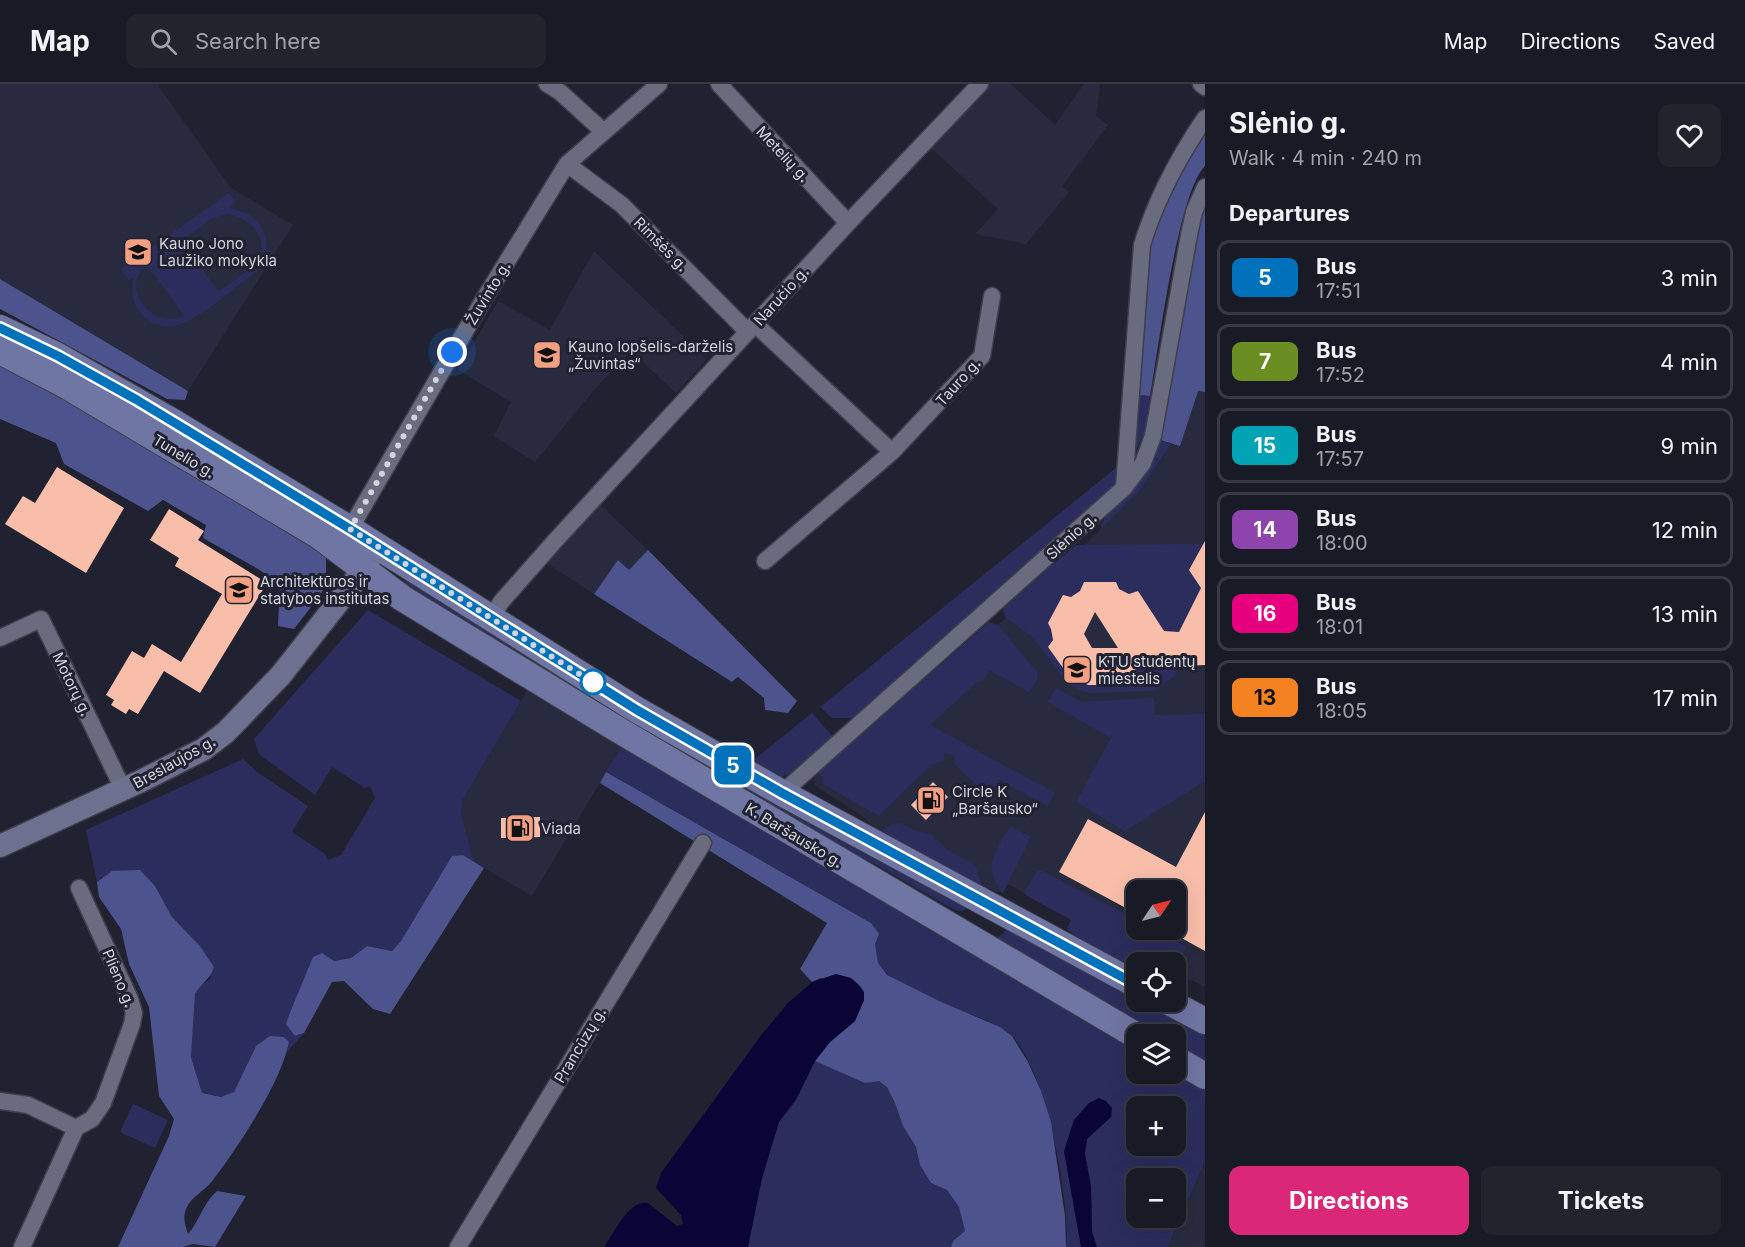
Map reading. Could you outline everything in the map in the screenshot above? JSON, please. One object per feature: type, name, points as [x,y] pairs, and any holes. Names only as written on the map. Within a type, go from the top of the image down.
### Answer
[{"type":"main road","name":"Tunelio g.","points":[[0,328],[105,382],[378,546]]},
{"type":"main road","name":"Tunelio g.","points":[[0,351],[67,386],[298,524],[363,569]]},
{"type":"main road","name":"K. Baršausko g.","points":[[378,546],[637,710],[782,793],[1126,979]]},
{"type":"main road","name":"K. Baršausko g.","points":[[363,569],[402,598],[617,729],[1126,1030]]},
{"type":"main road","points":[[983,945],[1002,912]]},
{"type":"main road","points":[[1186,1011],[1205,1021]]},
{"type":"main road","points":[[1186,1065],[1205,1076]]},
{"type":"street","points":[[548,84],[604,132]]},
{"type":"street","name":"Žuvinto g.","points":[[350,529],[471,319],[567,164],[659,84]]},
{"type":"street","name":"Metelių g.","points":[[719,84],[848,223]]},
{"type":"street","name":"Naručio g.","points":[[491,619],[501,602],[554,543],[848,223],[980,84]]},
{"type":"street","points":[[1201,84],[1205,87]]},
{"type":"street","points":[[1124,488],[1142,245],[1153,210],[1171,173],[1205,118]]},
{"type":"street","name":"Rimšės g.","points":[[567,164],[622,205],[752,328]]},
{"type":"street","name":"Slėnio g.","points":[[782,793],[1124,488],[1143,463],[1153,436],[1194,212],[1205,187]]},
{"type":"street","name":"Tauro g.","points":[[765,561],[892,452],[982,356],[992,296]]},
{"type":"street","points":[[752,328],[892,452]]},
{"type":"street","name":"Breslaujos g.","points":[[0,846],[204,749],[226,732],[281,675],[363,569],[378,546]]},
{"type":"street","name":"Motorų g.","points":[[0,638],[41,619],[123,789]]},
{"type":"street","name":"Prancūzų g.","points":[[458,1247],[703,843]]},
{"type":"street","name":"Plieno g.","points":[[22,1247],[76,1128],[92,1119],[103,1103],[134,1013],[79,888]]},
{"type":"street","points":[[0,1101],[28,1106],[76,1128]]},
{"type":"shaded area","name":"Kauno Jono Laužiko mokykla","points":[[0,84],[157,84],[231,188],[293,225],[188,391],[0,279]]},
{"type":"shaded area","points":[[991,84],[1011,84],[1055,125],[1084,84],[1100,84],[1096,116],[1108,125],[1062,186],[1069,192],[1026,244],[975,234],[998,209],[931,148]]},
{"type":"shaded area","points":[[1205,128],[1205,166],[1195,182],[1178,239],[1150,396],[1140,395],[1150,243],[1159,213]]},
{"type":"shaded area","points":[[229,193],[236,202],[229,208],[251,216],[263,231],[266,240],[266,250],[257,271],[189,321],[171,326],[160,325],[142,315],[133,297],[134,277],[129,280],[121,269]],"holes":[[[227,214],[252,225],[261,240],[261,248],[253,265],[218,291],[181,241],[213,218]],[[147,265],[184,315],[184,316],[172,319],[160,317],[150,312],[142,304],[137,294],[136,284],[139,274]]]},
{"type":"shaded area","points":[[1205,203],[1205,392],[1198,391],[1180,446],[1160,440],[1192,245]]},
{"type":"shaded area","name":"Kauno lopšelis-darželis „Žuvintas“","points":[[594,251],[707,359],[676,393],[631,351],[594,390],[535,462],[494,436],[511,402],[458,370],[498,301],[550,330]]},
{"type":"shaded area","points":[[0,279],[188,391],[185,400],[167,399],[0,309]]},
{"type":"shaded area","name":"KTU studentų miestelis","points":[[1205,292],[1205,987],[1186,977],[1186,952],[1149,952],[1071,920],[1008,884],[1003,893],[982,887],[873,826],[858,813],[820,789],[815,785],[814,780],[889,709],[900,714],[1074,556],[1140,490],[1175,438]]},
{"type":"shaded area","points":[[0,364],[35,381],[326,556],[326,583],[321,594],[294,629],[278,626],[280,584],[203,538],[206,525],[163,500],[148,511],[64,464],[56,443],[0,419]]},
{"type":"shaded area","points":[[1140,395],[1150,396],[1145,432],[1136,450],[1134,447]]},
{"type":"shaded area","points":[[1160,440],[1171,444],[1140,490],[1101,529],[1109,512],[1133,489],[1145,472]]},
{"type":"shaded area","points":[[1122,463],[1118,484],[858,715],[853,718],[832,718],[820,707]]},
{"type":"shaded area","points":[[597,502],[648,550],[629,571],[617,561],[594,594],[548,564]]},
{"type":"shaded area","points":[[1204,544],[1189,570],[1201,588],[1179,632],[1163,631],[1139,591],[1129,594],[1119,589],[1115,582],[1084,582],[1080,591],[1071,597],[1063,596],[1048,623],[1052,642],[1048,647],[1071,676],[1085,683],[1122,685],[1123,678],[1139,668],[1175,666],[1176,674],[1154,691],[1087,693],[1068,684],[1033,637],[1006,618],[1003,611],[1005,605],[1076,545]]},
{"type":"shaded area","points":[[648,550],[797,701],[788,713],[765,710],[764,698],[738,677],[732,682],[594,594],[618,560],[629,570]]},
{"type":"shaded area","points":[[407,578],[968,907],[962,911],[953,909],[868,860],[838,847],[573,690],[404,583]]},
{"type":"shaded area","points":[[368,610],[521,701],[463,799],[461,813],[474,862],[463,855],[452,856],[401,941],[392,951],[367,946],[351,958],[334,961],[295,1036],[304,1033],[287,1052],[289,1042],[256,1046],[234,1092],[221,1097],[202,1093],[191,1057],[195,994],[200,986],[211,978],[199,945],[172,917],[155,886],[112,871],[97,882],[86,830],[243,759],[257,772],[308,806],[292,832],[325,854],[328,860],[341,855],[375,798],[370,786],[365,788],[332,767],[315,795],[259,754],[254,739]]},
{"type":"shaded area","points":[[989,622],[998,625],[1037,672],[1038,678],[1029,692],[989,670],[983,681],[978,681],[930,725],[1055,793],[1047,806],[1000,780],[990,797],[954,764],[955,756],[945,753],[943,761],[931,765],[879,816],[823,784],[824,778],[818,773]]},
{"type":"shaded area","points":[[1056,688],[1081,702],[1154,698],[1155,715],[1205,714],[1205,781],[1125,831],[1076,802],[1111,738],[1048,702]]},
{"type":"shaded area","points":[[528,689],[622,746],[532,896],[474,862],[461,813],[463,799]]},
{"type":"shaded area","points":[[812,713],[833,737],[791,773],[782,777],[751,762]]},
{"type":"shaded area","points":[[622,746],[1126,1044],[1126,1084],[1186,1084],[1186,1080],[1205,1091],[1205,1161],[1186,1205],[1186,1168],[1126,1168],[1126,1228],[1176,1228],[1168,1247],[1097,1247],[1092,1232],[1091,1187],[1085,1154],[1087,1139],[1111,1117],[1089,1103],[1074,1120],[1064,1151],[1081,1247],[1066,1247],[1065,1200],[1053,1135],[1034,1073],[1022,1049],[1010,1034],[997,1026],[918,992],[886,973],[878,963],[871,923],[606,772]]},
{"type":"shaded area","points":[[606,772],[871,923],[879,934],[875,944],[878,963],[887,975],[939,1001],[1000,1027],[1012,1036],[1028,1062],[1051,1122],[1065,1216],[1066,1247],[951,1247],[953,1241],[965,1231],[959,1207],[947,1190],[931,1183],[920,1165],[916,1147],[903,1126],[887,1087],[879,1081],[865,1083],[815,1061],[830,1042],[855,1021],[864,1000],[821,978],[812,982],[800,969],[827,923],[600,783]]},
{"type":"shaded area","points":[[900,823],[915,831],[932,835],[947,850],[975,865],[982,887],[882,831],[892,824]]},
{"type":"shaded area","points":[[1010,826],[1031,837],[1003,893],[996,884],[992,867],[995,852]]},
{"type":"shaded area","points":[[463,855],[484,868],[390,1014],[373,1009],[344,981],[332,982],[304,1033],[295,1036],[286,1024],[313,957],[322,953],[334,961],[351,958],[367,946],[392,951],[401,941],[452,856]]},
{"type":"shaded area","points":[[140,870],[155,886],[172,917],[199,945],[214,967],[195,994],[191,1057],[202,1093],[221,1097],[234,1092],[256,1046],[270,1036],[284,1037],[289,1042],[277,1076],[257,1114],[213,1180],[189,1203],[185,1211],[188,1234],[208,1201],[217,1191],[246,1196],[215,1247],[193,1244],[183,1247],[118,1247],[169,1136],[174,1119],[159,1096],[149,1007],[129,964],[121,929],[99,897],[97,882],[112,871]]},
{"type":"shaded area","points":[[1040,870],[1126,914],[1126,940],[1173,940],[1186,947],[1183,952],[1126,952],[1126,965],[1082,941],[1067,929],[1071,920],[1024,894],[1036,872]]},
{"type":"shaded area","points":[[1007,927],[1126,993],[1126,1012],[1162,1012],[1184,1024],[1134,1024],[993,940],[1003,934]]},
{"type":"shaded area","points":[[836,974],[851,978],[859,985],[864,992],[864,1000],[855,1021],[830,1042],[815,1061],[796,1100],[779,1122],[762,1178],[748,1247],[604,1247],[628,1211],[641,1203],[648,1203],[677,1226],[683,1224],[681,1215],[656,1188],[661,1173],[762,1034],[788,1003],[812,982]]},
{"type":"shaded area","points":[[1186,1025],[1205,1035],[1205,1064],[1186,1054]]},
{"type":"shaded area","points":[[815,1061],[865,1082],[879,1080],[887,1087],[903,1126],[916,1147],[920,1165],[931,1183],[947,1190],[959,1207],[965,1231],[953,1241],[951,1247],[748,1247],[762,1178],[779,1122]]},
{"type":"shaded area","points":[[1099,1098],[1106,1101],[1112,1108],[1111,1117],[1087,1139],[1085,1154],[1091,1187],[1092,1232],[1097,1247],[1081,1247],[1064,1151],[1074,1120],[1089,1103]]},
{"type":"shaded area","points":[[133,1104],[168,1120],[155,1148],[120,1132]]},
{"type":"shaded area","points":[[1205,1161],[1205,1247],[1168,1247],[1176,1228],[1186,1228],[1186,1205]]},
{"type":"building","points":[[57,467],[124,508],[86,573],[5,524],[23,496],[35,503]]},
{"type":"building","points":[[169,509],[204,531],[198,540],[267,583],[200,693],[164,671],[138,714],[129,709],[126,714],[111,705],[114,700],[106,695],[132,651],[144,658],[152,644],[181,662],[222,594],[175,566],[179,558],[150,540]]},
{"type":"building","points":[[1205,541],[1205,665],[1139,668],[1123,678],[1122,685],[1088,685],[1068,675],[1048,647],[1053,640],[1048,623],[1063,595],[1071,597],[1080,591],[1084,582],[1116,582],[1119,589],[1129,594],[1138,591],[1164,631],[1179,632],[1201,588],[1189,570]],"holes":[[[1095,612],[1118,648],[1092,648],[1084,634]]]},
{"type":"building","name":"Circle K „Baršausko“","points":[[933,782],[948,797],[926,820],[911,805]]},
{"type":"building","points":[[1205,812],[1205,951],[1185,940],[1186,880],[1126,880],[1126,908],[1059,872],[1088,819],[1176,867]]},
{"type":"building","name":"Viada","points":[[540,817],[540,837],[501,838],[501,818]]},
{"type":"bus line","name":"5","points":[[0,328],[58,356],[137,400],[350,529],[637,710],[782,793],[1126,979]]},
{"type":"place","name":"Kauno Jono Laužiko mokykla","points":[[138,252]]},
{"type":"place","name":"Kauno lopšelis-darželis „Žuvintas“","points":[[547,355]]},
{"type":"place","name":"Architektūros ir statybos institutas","points":[[239,590]]},
{"type":"place","name":"KTU studentų miestelis","points":[[1077,670]]},
{"type":"place","name":"Circle K „Baršausko“","points":[[931,800]]},
{"type":"place","name":"Viada","points":[[520,828]]},
{"type":"route","points":[[452,352],[350,529],[600,687],[593,682]]}]
